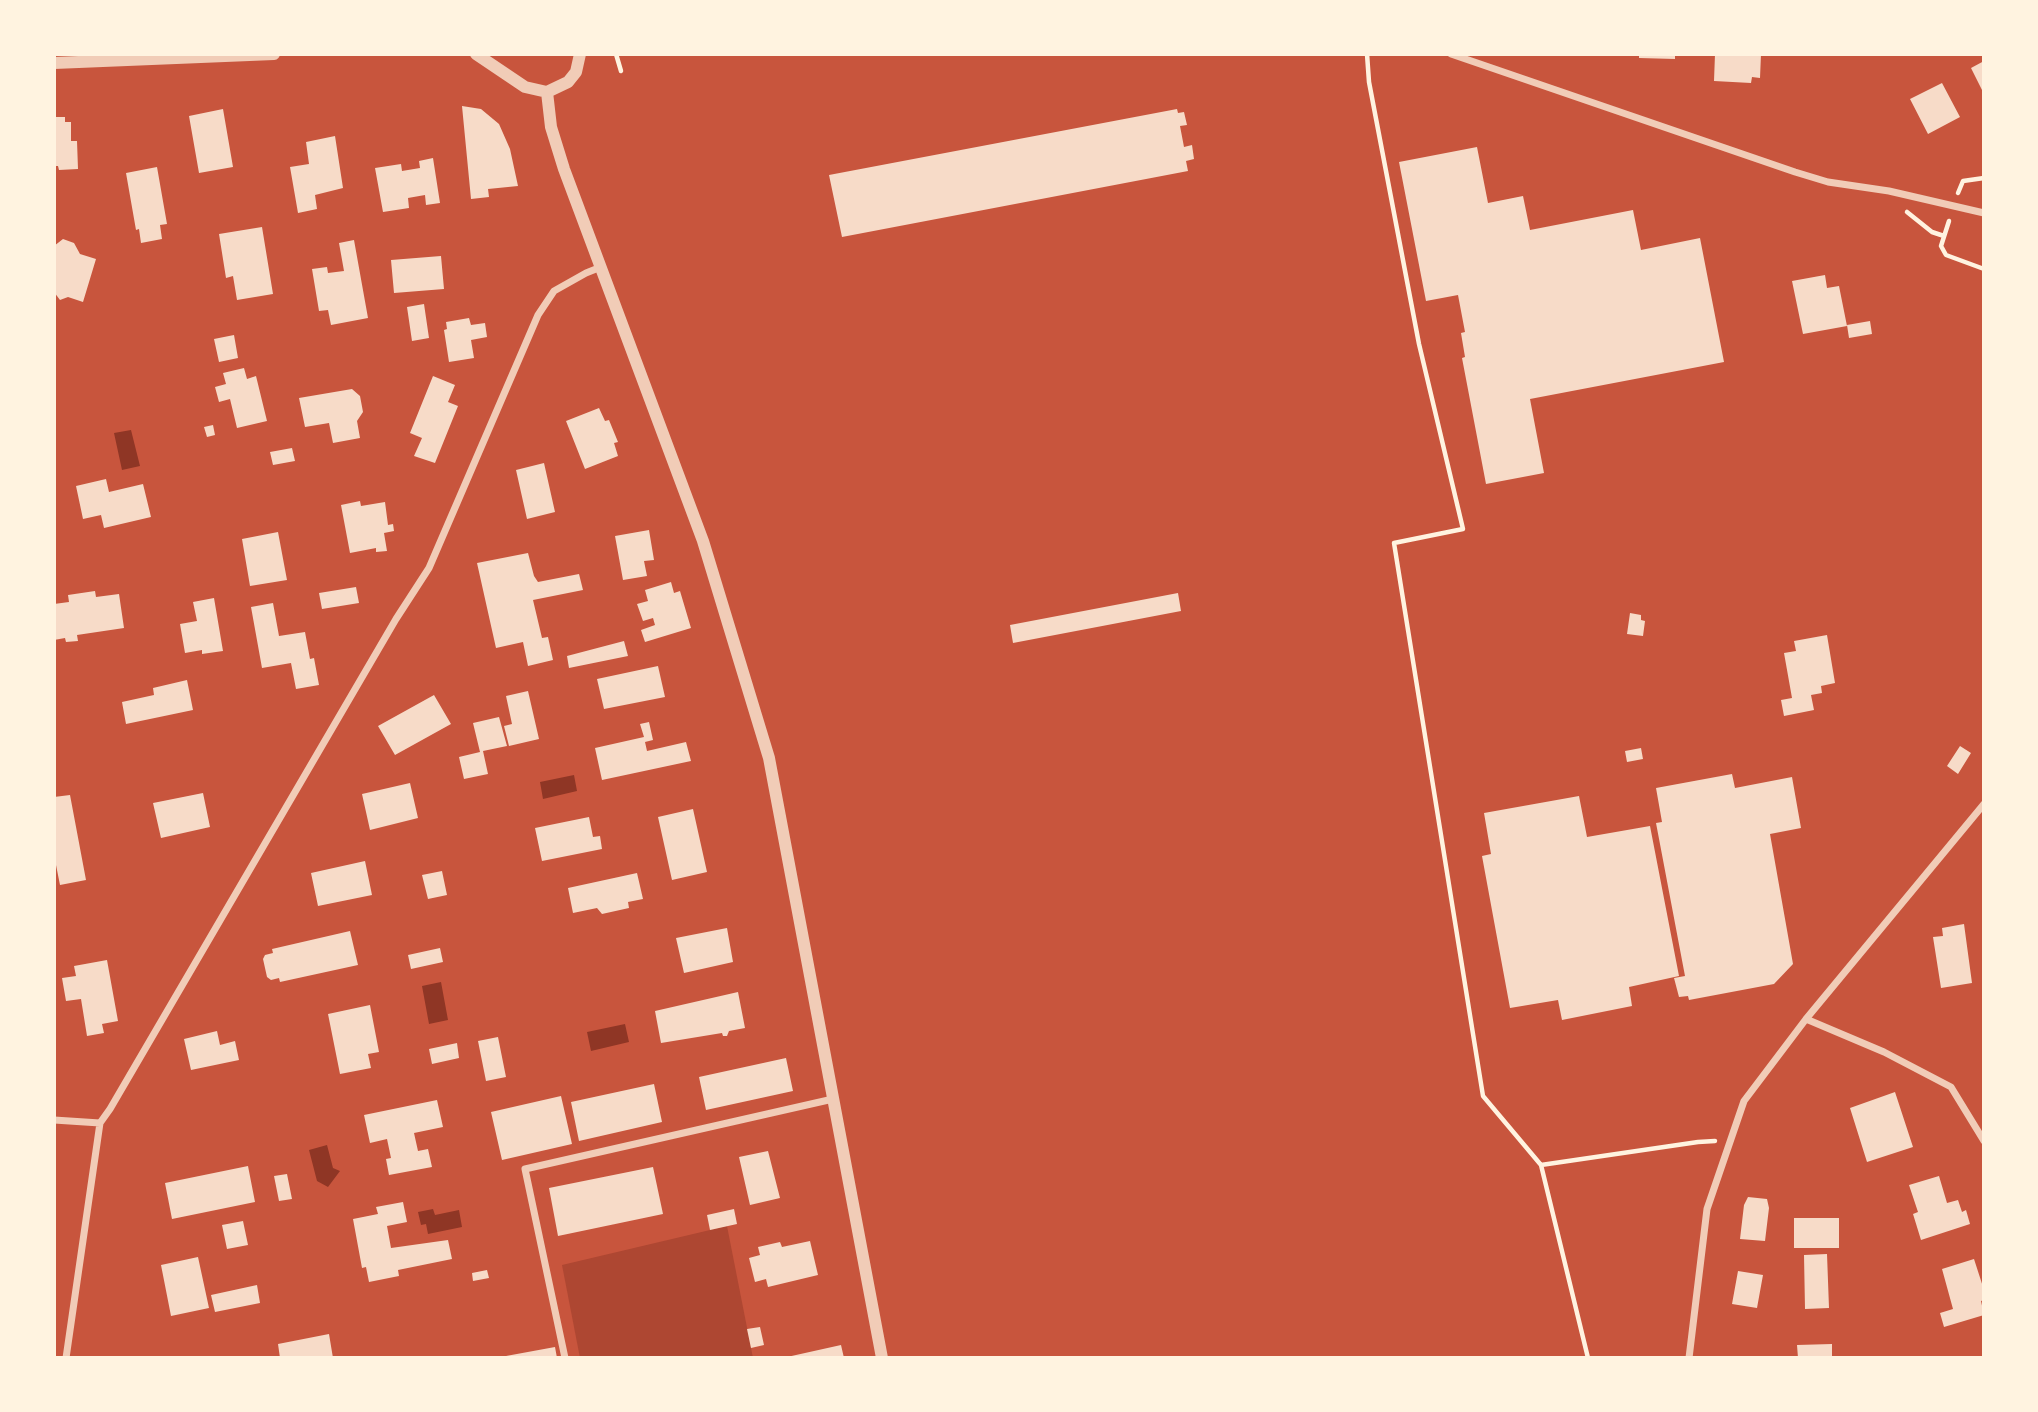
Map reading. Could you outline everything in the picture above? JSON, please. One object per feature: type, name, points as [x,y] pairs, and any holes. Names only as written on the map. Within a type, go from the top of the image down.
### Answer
[{"type":"street","points":[[54,63],[274,54]]},
{"type":"street","points":[[476,54],[525,87],[547,92],[568,82],[576,72],[580,54]]},
{"type":"street","points":[[1451,54],[1795,172],[1984,213]]},
{"type":"street","points":[[547,92],[551,127],[703,541],[769,758],[882,1358]]},
{"type":"street","points":[[65,1358],[100,1123],[396,619],[429,568],[538,315],[554,291],[601,267]]},
{"type":"street","points":[[1689,1358],[1707,1209],[1744,1101],[1807,1018],[1984,804]]},
{"type":"street","points":[[1807,1018],[1884,1052],[1951,1087],[1984,1140]]},
{"type":"street","points":[[565,1358],[525,1169],[833,1099]]},
{"type":"street","points":[[54,1120],[100,1123]]},
{"type":"path","points":[[616,54],[621,71]]},
{"type":"path","points":[[1367,54],[1368,82],[1419,344],[1463,528],[1394,543],[1483,1096],[1541,1165],[1588,1358]]},
{"type":"path","points":[[1889,191],[1910,215],[1932,232],[1944,236],[1941,246],[1946,255],[1984,269]]},
{"type":"path","points":[[1541,1165],[1699,1142],[1730,1141]]},
{"type":"shaded area","points":[[131,430],[140,466],[122,470],[114,433]]},
{"type":"shaded area","points":[[574,775],[577,791],[543,799],[540,782]]},
{"type":"shaded area","points":[[441,982],[448,1020],[429,1024],[422,986]]},
{"type":"shaded area","points":[[625,1024],[629,1042],[591,1051],[587,1032]]},
{"type":"shaded area","points":[[327,1145],[333,1168],[340,1171],[328,1187],[317,1181],[309,1150]]},
{"type":"shaded area","points":[[433,1209],[435,1215],[459,1210],[462,1227],[428,1234],[426,1224],[421,1225],[418,1212]]},
{"type":"shaded area","points":[[727,1226],[753,1358],[580,1358],[562,1265]]},
{"type":"building","points":[[1639,54],[1675,54],[1675,59],[1639,58]]},
{"type":"building","points":[[1715,54],[1761,54],[1760,78],[1752,77],[1751,83],[1714,81]]},
{"type":"building","points":[[1984,61],[1984,94],[1971,68]]},
{"type":"building","points":[[1942,83],[1960,117],[1928,134],[1910,99]]},
{"type":"building","points":[[462,106],[481,109],[499,124],[510,149],[518,186],[488,189],[489,197],[471,199]]},
{"type":"building","points":[[223,109],[233,167],[199,173],[189,116]]},
{"type":"building","points":[[1177,109],[1178,113],[1184,112],[1187,125],[1180,126],[1184,147],[1192,145],[1194,159],[1186,161],[1188,171],[842,237],[829,175]]},
{"type":"building","points":[[54,117],[65,117],[65,122],[71,122],[71,141],[77,141],[78,169],[59,170],[58,166],[54,166]]},
{"type":"building","points":[[335,136],[343,188],[315,195],[317,209],[298,213],[290,167],[309,164],[306,142]]},
{"type":"building","points":[[1477,147],[1488,203],[1523,196],[1530,230],[1633,210],[1641,250],[1700,238],[1724,362],[1530,399],[1544,473],[1486,484],[1462,358],[1465,357],[1461,333],[1465,332],[1458,295],[1426,301],[1399,162]]},
{"type":"building","points":[[433,158],[440,203],[426,205],[425,195],[408,198],[409,208],[383,212],[375,168],[401,164],[402,171],[420,168],[419,161]]},
{"type":"building","points":[[157,167],[167,224],[160,225],[162,239],[141,243],[139,229],[136,230],[126,173]]},
{"type":"building","points":[[262,227],[273,294],[237,300],[233,276],[226,278],[219,234]]},
{"type":"building","points":[[63,239],[74,243],[80,254],[96,259],[83,302],[68,297],[60,300],[54,292],[54,246]]},
{"type":"building","points":[[354,240],[368,318],[331,325],[328,310],[319,311],[312,269],[327,267],[328,273],[344,271],[339,243]]},
{"type":"building","points":[[441,256],[444,289],[394,293],[391,260]]},
{"type":"building","points":[[1825,275],[1827,288],[1839,286],[1847,326],[1803,334],[1792,281]]},
{"type":"building","points":[[424,304],[429,338],[412,341],[407,307]]},
{"type":"building","points":[[469,318],[471,325],[485,323],[487,337],[471,340],[474,358],[449,362],[444,330],[447,329],[446,322]]},
{"type":"building","points":[[1870,321],[1872,334],[1849,338],[1847,325]]},
{"type":"building","points":[[234,335],[238,358],[219,362],[214,339]]},
{"type":"building","points":[[244,368],[247,379],[256,376],[267,421],[237,428],[230,399],[219,402],[215,387],[226,384],[223,373]]},
{"type":"building","points":[[433,376],[455,385],[448,402],[458,406],[435,463],[414,456],[422,438],[410,433]]},
{"type":"building","points":[[352,389],[360,396],[363,412],[357,421],[360,438],[333,443],[329,423],[305,427],[299,398]]},
{"type":"building","points":[[599,408],[605,421],[609,420],[618,442],[614,443],[618,456],[585,469],[566,421]]},
{"type":"building","points":[[213,425],[215,435],[207,437],[204,427]]},
{"type":"building","points":[[292,448],[295,461],[273,465],[270,452]]},
{"type":"building","points":[[544,463],[555,512],[527,519],[516,470]]},
{"type":"building","points":[[106,479],[109,492],[143,484],[151,517],[104,528],[101,515],[83,519],[76,486]]},
{"type":"building","points":[[360,501],[361,506],[385,502],[388,525],[393,524],[394,531],[384,533],[387,551],[376,552],[376,548],[350,553],[341,505]]},
{"type":"building","points":[[649,530],[654,560],[644,561],[647,576],[623,580],[615,536]]},
{"type":"building","points":[[278,532],[287,580],[250,586],[242,539]]},
{"type":"building","points":[[528,553],[538,582],[579,574],[583,590],[533,600],[542,638],[548,637],[553,660],[528,666],[523,642],[496,648],[477,563]]},
{"type":"building","points":[[671,582],[674,593],[680,591],[691,628],[645,642],[641,630],[655,625],[653,618],[643,621],[637,604],[648,601],[645,590]]},
{"type":"building","points":[[356,587],[359,603],[322,609],[319,593]]},
{"type":"building","points":[[95,591],[96,597],[119,594],[124,628],[77,635],[78,641],[66,642],[65,638],[54,640],[54,604],[69,602],[68,595]]},
{"type":"building","points":[[1178,593],[1181,611],[1013,643],[1010,625]]},
{"type":"building","points":[[214,598],[223,651],[202,654],[202,650],[185,653],[180,624],[197,621],[193,602]]},
{"type":"building","points":[[273,603],[279,636],[305,632],[319,685],[296,689],[291,663],[262,668],[251,607]]},
{"type":"building","points":[[1630,613],[1641,615],[1641,620],[1645,621],[1643,636],[1627,634]]},
{"type":"building","points":[[1827,635],[1835,683],[1821,686],[1822,693],[1811,695],[1814,710],[1784,716],[1781,700],[1792,698],[1784,653],[1796,651],[1794,641]]},
{"type":"building","points":[[624,641],[628,656],[569,668],[567,656]]},
{"type":"building","points":[[658,666],[665,697],[604,709],[597,679]]},
{"type":"building","points":[[187,680],[193,710],[126,724],[122,702],[154,695],[153,688]]},
{"type":"building","points":[[528,691],[539,739],[509,746],[504,726],[512,724],[506,696]]},
{"type":"building","points":[[434,695],[451,724],[395,755],[378,726]]},
{"type":"building","points":[[499,717],[507,746],[483,751],[488,774],[464,779],[459,757],[480,752],[473,723]]},
{"type":"building","points":[[649,722],[653,740],[645,742],[647,751],[686,742],[691,761],[602,780],[595,748],[644,737],[640,724]]},
{"type":"building","points":[[1960,746],[1971,753],[1958,774],[1947,766]]},
{"type":"building","points":[[1641,748],[1643,759],[1627,762],[1625,751]]},
{"type":"building","points":[[1732,774],[1735,788],[1792,777],[1801,828],[1770,834],[1793,964],[1774,984],[1689,1000],[1688,996],[1679,997],[1674,978],[1685,976],[1656,823],[1662,822],[1656,788]]},
{"type":"building","points":[[410,783],[418,818],[370,830],[362,794]]},
{"type":"building","points":[[203,793],[210,827],[161,838],[153,803]]},
{"type":"building","points":[[70,795],[86,880],[60,885],[54,855],[54,797]]},
{"type":"building","points":[[1579,796],[1587,837],[1650,826],[1679,976],[1629,987],[1632,1006],[1562,1020],[1558,1000],[1510,1008],[1482,856],[1491,854],[1484,813]]},
{"type":"building","points":[[693,809],[707,872],[672,880],[658,817]]},
{"type":"building","points":[[589,817],[593,837],[600,836],[602,849],[542,861],[535,828]]},
{"type":"building","points":[[365,861],[372,895],[318,906],[311,873]]},
{"type":"building","points":[[442,871],[447,895],[428,899],[422,875]]},
{"type":"building","points":[[637,873],[643,899],[628,902],[629,908],[602,914],[597,908],[573,913],[568,888]]},
{"type":"building","points":[[1964,924],[1972,983],[1941,988],[1933,937],[1943,936],[1942,928]]},
{"type":"building","points":[[727,928],[733,962],[684,973],[676,938]]},
{"type":"building","points":[[350,931],[358,965],[280,982],[279,978],[271,980],[267,977],[263,959],[265,955],[273,953],[272,949]]},
{"type":"building","points":[[440,948],[443,962],[411,969],[408,955]]},
{"type":"building","points":[[107,960],[118,1021],[102,1024],[104,1033],[87,1036],[81,999],[66,1001],[62,978],[76,976],[74,966]]},
{"type":"building","points":[[738,992],[745,1028],[729,1031],[727,1036],[722,1033],[661,1043],[655,1011]]},
{"type":"building","points":[[370,1005],[379,1052],[368,1054],[371,1068],[340,1074],[328,1014]]},
{"type":"building","points":[[217,1031],[220,1045],[235,1041],[239,1060],[191,1070],[184,1039]]},
{"type":"building","points":[[498,1037],[506,1077],[486,1081],[478,1041]]},
{"type":"building","points":[[457,1043],[459,1058],[432,1064],[429,1049]]},
{"type":"building","points":[[786,1058],[793,1091],[706,1110],[699,1077]]},
{"type":"building","points":[[654,1084],[662,1122],[579,1141],[571,1102]]},
{"type":"building","points":[[1895,1092],[1913,1147],[1867,1162],[1850,1108]]},
{"type":"building","points":[[561,1096],[572,1144],[502,1160],[491,1112]]},
{"type":"building","points":[[437,1100],[443,1127],[414,1133],[418,1151],[428,1149],[432,1167],[389,1175],[386,1159],[391,1158],[387,1139],[370,1143],[364,1115]]},
{"type":"building","points":[[768,1151],[780,1198],[750,1205],[739,1157]]},
{"type":"building","points":[[248,1166],[255,1202],[172,1219],[165,1183]]},
{"type":"building","points":[[653,1167],[663,1214],[558,1236],[549,1188]]},
{"type":"building","points":[[287,1174],[292,1199],[279,1201],[274,1176]]},
{"type":"building","points":[[1939,1176],[1947,1203],[1958,1200],[1962,1212],[1966,1210],[1970,1224],[1921,1240],[1913,1214],[1918,1212],[1909,1185]]},
{"type":"building","points":[[1748,1197],[1767,1199],[1769,1208],[1765,1241],[1740,1239],[1744,1205]]},
{"type":"building","points":[[403,1202],[407,1222],[387,1226],[391,1248],[448,1240],[452,1259],[398,1270],[399,1276],[369,1282],[366,1267],[362,1268],[353,1219],[378,1214],[376,1207]]},
{"type":"building","points":[[734,1209],[737,1224],[710,1230],[707,1215]]},
{"type":"building","points":[[1794,1218],[1839,1218],[1839,1248],[1794,1248]]},
{"type":"building","points":[[243,1221],[248,1245],[227,1249],[222,1225]]},
{"type":"building","points":[[810,1241],[818,1275],[768,1287],[766,1279],[755,1282],[749,1258],[760,1255],[758,1247],[780,1242],[782,1247]]},
{"type":"building","points":[[1827,1254],[1829,1308],[1805,1309],[1804,1255]]},
{"type":"building","points":[[198,1257],[209,1308],[171,1316],[161,1265]]},
{"type":"building","points":[[1974,1259],[1984,1290],[1984,1300],[1981,1301],[1984,1315],[1944,1327],[1940,1313],[1953,1309],[1942,1269]]},
{"type":"building","points":[[487,1270],[489,1278],[473,1281],[472,1273]]},
{"type":"building","points":[[1738,1271],[1763,1275],[1757,1308],[1732,1304]]},
{"type":"building","points":[[257,1285],[260,1303],[215,1312],[211,1295]]},
{"type":"building","points":[[760,1327],[764,1345],[751,1348],[747,1329]]},
{"type":"building","points":[[329,1334],[333,1358],[280,1358],[278,1344]]},
{"type":"building","points":[[1832,1344],[1832,1358],[1798,1358],[1797,1345]]},
{"type":"building","points":[[841,1345],[844,1358],[787,1358],[787,1357]]},
{"type":"building","points":[[555,1347],[557,1358],[506,1358],[506,1356]]}]
